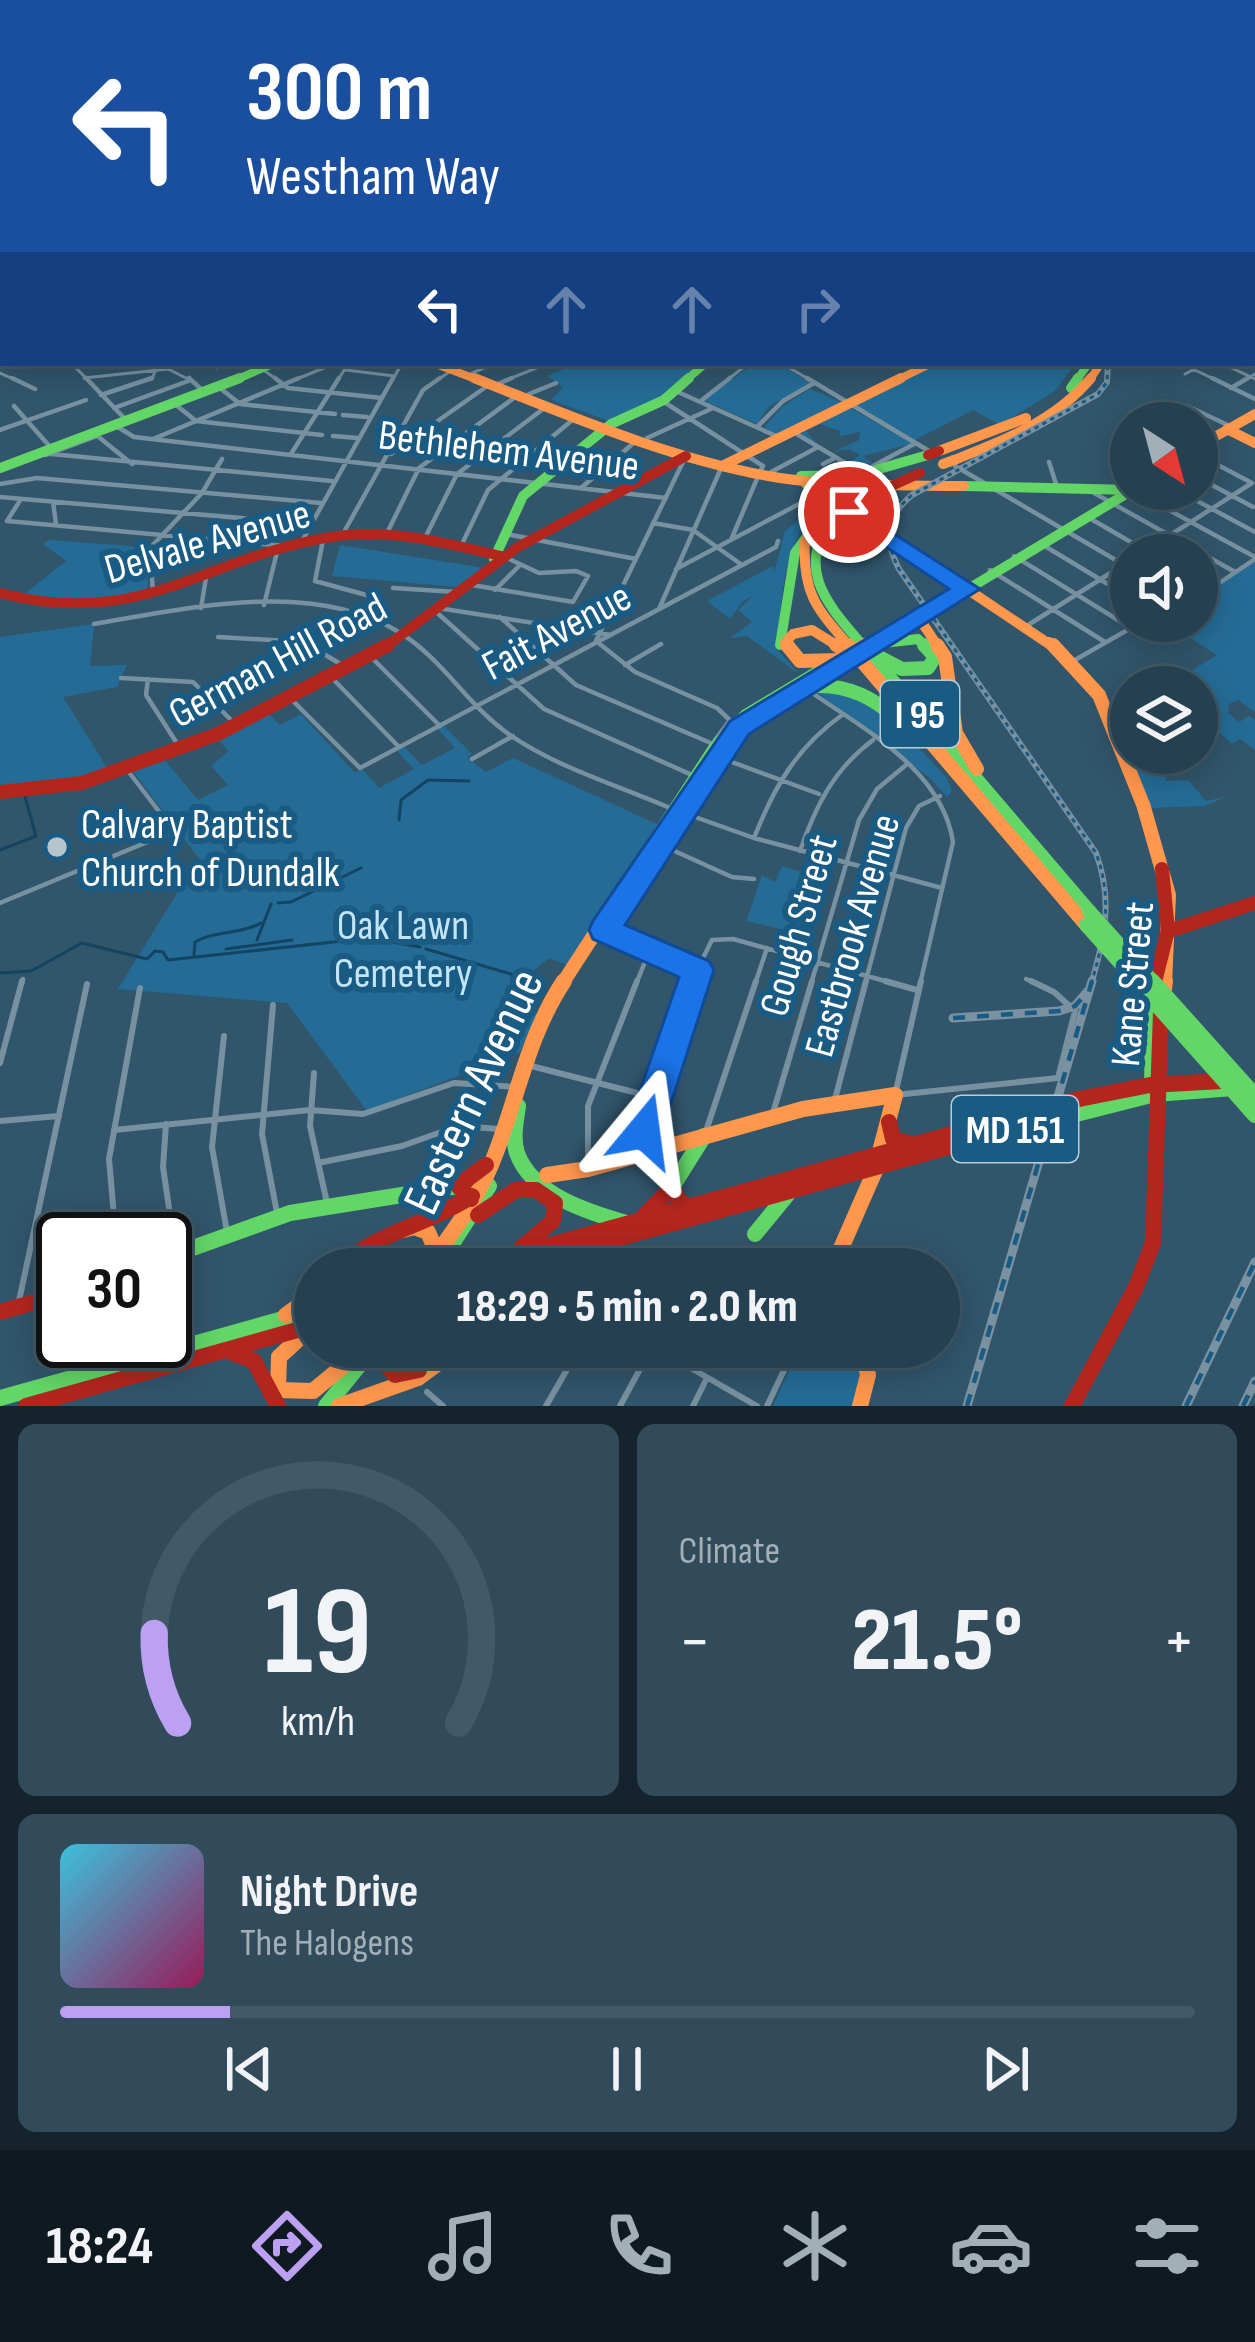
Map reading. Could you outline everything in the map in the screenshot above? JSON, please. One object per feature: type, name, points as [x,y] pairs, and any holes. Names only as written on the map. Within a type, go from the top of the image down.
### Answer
[{"type":"main road","points":[[0,468],[176,405],[262,366]]},
{"type":"main road","points":[[446,366],[609,425]]},
{"type":"main road","points":[[447,366],[495,383]]},
{"type":"main road","points":[[501,556],[519,502],[609,425],[667,396],[701,366]]},
{"type":"main road","points":[[756,468],[784,434],[921,366]]},
{"type":"main road","points":[[982,804],[869,693],[837,682],[804,684],[803,670],[780,644],[795,554],[839,511],[898,473],[1044,418],[1079,386],[1091,366]]},
{"type":"main road","points":[[873,642],[916,638],[930,646],[935,657],[932,665],[916,670],[889,664],[871,650],[822,595],[812,555],[820,531],[839,511],[1036,413],[1079,386]]},
{"type":"main road","points":[[549,404],[724,465]]},
{"type":"main road","points":[[1238,434],[1255,416]]},
{"type":"main road","points":[[643,438],[682,459],[838,483],[1110,488]]},
{"type":"main road","points":[[800,478],[858,475],[941,458]]},
{"type":"main road","points":[[501,556],[682,459]]},
{"type":"main road","points":[[756,468],[800,478],[989,486]]},
{"type":"main road","points":[[800,478],[873,533],[874,541]]},
{"type":"main road","name":"Eastern Avenue","points":[[439,1248],[482,1185],[538,1028],[736,724],[1109,502]]},
{"type":"main road","points":[[839,511],[890,538],[946,575],[960,590]]},
{"type":"main road","points":[[839,511],[830,533],[836,545],[860,550],[890,538]]},
{"type":"main road","name":"Delvale Avenue","points":[[0,593],[32,606],[78,609],[153,593],[290,547],[342,536],[501,556]]},
{"type":"main road","name":"I 95","points":[[805,541],[801,570],[811,597],[892,698],[1087,918],[1255,1088]]},
{"type":"main road","name":"German Hill Road","points":[[0,792],[65,788],[182,749],[370,656],[501,556]]},
{"type":"main road","name":"Kane Street","points":[[960,590],[1049,642],[1077,663],[1100,694],[1162,866],[1172,928],[1154,1088],[1153,1243],[1136,1287],[1072,1406]]},
{"type":"main road","name":"I 95","points":[[822,595],[1255,1114]]},
{"type":"main road","points":[[910,622],[934,641],[947,662],[959,740],[1021,832]]},
{"type":"main road","points":[[841,662],[801,661],[787,651],[786,639],[802,630],[826,635],[892,698]]},
{"type":"main road","points":[[788,658],[824,673]]},
{"type":"main road","name":"Eastern Avenue","points":[[736,724],[804,684]]},
{"type":"main road","points":[[718,745],[736,724]]},
{"type":"main road","name":"Eastern Avenue","points":[[679,812],[718,745]]},
{"type":"main road","points":[[1172,928],[1194,927],[1255,903]]},
{"type":"main road","name":"MD 151","points":[[547,1248],[731,1209],[791,1192],[929,1140],[1079,1099],[1154,1088],[1222,1084],[1255,1088]]},
{"type":"main road","name":"Eastern Avenue","points":[[451,1248],[497,1169],[518,1106],[518,1087]]},
{"type":"main road","name":"MD 151","points":[[570,1248],[690,1207],[1154,1088]]},
{"type":"main road","points":[[529,1172],[588,1168],[771,1118],[896,1095],[878,1161],[841,1248]]},
{"type":"main road","points":[[518,1106],[516,1146],[529,1172],[593,1215],[632,1227]]},
{"type":"main road","points":[[889,1122],[891,1136],[900,1144],[929,1140]]},
{"type":"main road","points":[[584,1248],[632,1227],[655,1209],[704,1136]]},
{"type":"main road","points":[[192,1246],[278,1216],[458,1186],[479,1173],[498,1148]]},
{"type":"main road","points":[[360,1248],[376,1234],[449,1213],[470,1202],[458,1186]]},
{"type":"main road","points":[[672,1187],[679,1201],[690,1207]]},
{"type":"main road","points":[[467,1226],[489,1204],[518,1188],[543,1189],[555,1203],[553,1221],[540,1236],[515,1248]]},
{"type":"main road","points":[[731,1209],[752,1212],[754,1234],[791,1192]]},
{"type":"main road","points":[[369,1248],[414,1227],[425,1230],[432,1240],[430,1248]]},
{"type":"main road","points":[[0,1312],[36,1301]]},
{"type":"main road","points":[[273,1322],[294,1308]]},
{"type":"main road","points":[[0,1398],[294,1316]]},
{"type":"main road","points":[[26,1406],[294,1333]]},
{"type":"main road","points":[[294,1338],[276,1359],[274,1382],[290,1399],[308,1400],[325,1392],[348,1368]]},
{"type":"main road","points":[[218,1351],[243,1354],[254,1361],[278,1406]]},
{"type":"main road","points":[[322,1406],[351,1368]]},
{"type":"main road","points":[[389,1368],[402,1376],[420,1368]]},
{"type":"main road","points":[[340,1406],[418,1378],[430,1368]]},
{"type":"main road","points":[[860,1406],[866,1368]]},
{"type":"street","points":[[2,366],[35,389]]},
{"type":"street","points":[[74,366],[114,408],[122,424]]},
{"type":"street","points":[[265,366],[283,384],[382,398]]},
{"type":"street","points":[[152,439],[328,366]]},
{"type":"street","points":[[291,454],[347,366]]},
{"type":"street","points":[[264,605],[290,547],[309,524],[400,366]]},
{"type":"street","points":[[342,536],[423,390],[442,366]]},
{"type":"street","points":[[472,373],[489,366]]},
{"type":"street","points":[[388,455],[495,383],[542,366]]},
{"type":"street","points":[[702,400],[745,366]]},
{"type":"street","points":[[786,366],[1110,557]]},
{"type":"street","points":[[1186,366],[1255,399]]},
{"type":"street","points":[[1185,374],[1201,366]]},
{"type":"street","points":[[84,378],[156,369],[178,371],[238,403],[334,414]]},
{"type":"street","points":[[101,395],[152,379],[156,369]]},
{"type":"street","points":[[344,370],[394,376]]},
{"type":"street","points":[[1231,388],[1253,377]]},
{"type":"street","points":[[114,408],[191,380]]},
{"type":"street","points":[[385,538],[419,469],[524,394],[556,383]]},
{"type":"street","points":[[758,426],[783,401],[814,383]]},
{"type":"street","points":[[667,396],[702,400],[818,447],[856,470],[867,469],[916,443]]},
{"type":"street","points":[[667,396],[689,419],[756,468]]},
{"type":"street","points":[[0,430],[86,400]]},
{"type":"street","points":[[422,543],[458,474],[549,404]]},
{"type":"street","points":[[176,405],[195,421],[322,435]]},
{"type":"street","points":[[14,406],[46,453],[332,481]]},
{"type":"street","points":[[580,488],[643,438],[713,408]]},
{"type":"street","points":[[343,415],[370,417]]},
{"type":"street","points":[[459,549],[487,491],[577,416]]},
{"type":"street","name":"Bethlehem Avenue","points":[[122,424],[131,436],[152,439],[665,497]]},
{"type":"street","points":[[96,435],[132,464]]},
{"type":"street","points":[[333,436],[358,438]]},
{"type":"street","points":[[756,468],[818,447]]},
{"type":"street","points":[[153,593],[149,551],[158,534],[202,493],[223,458]]},
{"type":"street","points":[[823,464],[835,458]]},
{"type":"street","points":[[682,459],[597,642],[625,664],[717,708],[736,724]]},
{"type":"street","points":[[1048,461],[1057,488]]},
{"type":"street","points":[[1218,464],[1252,482],[1218,505]]},
{"type":"street","points":[[658,609],[724,465]]},
{"type":"street","points":[[731,540],[756,468]]},
{"type":"street","points":[[0,484],[37,478],[320,503]]},
{"type":"street","points":[[676,569],[838,483]]},
{"type":"street","points":[[1218,488],[1253,507]]},
{"type":"street","points":[[1084,489],[1165,534]]},
{"type":"street","points":[[0,497],[309,524]]},
{"type":"street","points":[[21,499],[7,521],[290,547]]},
{"type":"street","points":[[53,502],[56,524]]},
{"type":"street","points":[[1170,510],[1255,558],[1218,584]]},
{"type":"street","points":[[1172,534],[1210,510]]},
{"type":"street","points":[[1214,510],[1255,532]]},
{"type":"street","points":[[1085,516],[1113,534]]},
{"type":"street","points":[[653,523],[693,530],[742,565]]},
{"type":"street","points":[[506,534],[636,559]]},
{"type":"street","points":[[324,538],[310,580],[378,600],[387,609],[378,620]]},
{"type":"street","name":"Fait Avenue","points":[[289,697],[358,768],[776,547],[778,541]]},
{"type":"street","points":[[1040,543],[1110,586]]},
{"type":"street","points":[[393,588],[495,590],[573,602],[588,574],[547,574],[501,556]]},
{"type":"street","points":[[1017,557],[1110,615]]},
{"type":"street","points":[[1218,563],[1235,572]]},
{"type":"street","points":[[495,590],[520,565]]},
{"type":"street","points":[[992,572],[1105,642]]},
{"type":"street","points":[[1025,627],[1110,574]]},
{"type":"street","points":[[201,608],[206,576]]},
{"type":"street","points":[[94,624],[201,608],[264,605],[378,620],[403,634],[513,736],[679,812],[941,892]]},
{"type":"street","points":[[434,608],[610,635]]},
{"type":"street","points":[[434,608],[544,709],[692,775]]},
{"type":"street","points":[[316,646],[343,612]]},
{"type":"street","points":[[500,617],[579,686],[718,745]]},
{"type":"street","points":[[218,637],[298,641],[316,646],[346,668]]},
{"type":"street","points":[[1077,663],[1110,639]]},
{"type":"street","points":[[625,664],[661,644]]},
{"type":"street","points":[[370,656],[440,726]]},
{"type":"street","points":[[211,697],[265,674]]},
{"type":"street","points":[[330,676],[399,747]]},
{"type":"street","points":[[122,679],[194,682],[235,724]]},
{"type":"street","points":[[148,679],[146,695],[182,749]]},
{"type":"street","points":[[804,684],[940,796],[952,828],[896,1095],[1058,1078],[1075,1011],[1054,992],[1026,979]]},
{"type":"street","points":[[754,838],[778,778],[812,736],[842,716]]},
{"type":"street","points":[[472,759],[513,736]]},
{"type":"street","points":[[800,850],[819,794],[841,765],[873,740]]},
{"type":"street","name":"Eastern Avenue","points":[[679,812],[692,775],[718,745]]},
{"type":"street","name":"Eastern Avenue","points":[[679,812],[729,760],[778,778]]},
{"type":"street","name":"Gough Street","points":[[771,1118],[866,804],[882,782],[906,765]]},
{"type":"street","points":[[0,903],[174,830],[126,768]]},
{"type":"street","points":[[778,778],[819,794]]},
{"type":"street","name":"Eastbrook Avenue","points":[[834,1104],[914,813],[922,802],[940,796]]},
{"type":"street","points":[[657,843],[729,876],[754,879]]},
{"type":"street","points":[[602,928],[698,970]]},
{"type":"street","points":[[645,1153],[645,1126],[653,1097],[705,947],[716,938],[919,990]]},
{"type":"street","points":[[704,1136],[766,949]]},
{"type":"street","points":[[588,1168],[585,1128],[598,1081],[649,952]]},
{"type":"street","points":[[0,1063],[23,979]]},
{"type":"street","points":[[18,1306],[87,984]]},
{"type":"street","points":[[113,1212],[109,1174],[114,1130],[140,988]]},
{"type":"street","points":[[273,1005],[262,1143],[278,1216]]},
{"type":"street","points":[[224,1036],[212,1153],[226,1232]]},
{"type":"street","points":[[523,1065],[653,1097]]},
{"type":"street","points":[[314,1072],[310,1110],[328,1205]]},
{"type":"street","points":[[114,1130],[310,1110],[369,1113],[454,1083],[518,1087]]},
{"type":"street","points":[[0,1121],[59,1117]]},
{"type":"street","points":[[166,1124],[167,1212]]},
{"type":"street","points":[[318,1162],[402,1145],[458,1126],[504,1129]]},
{"type":"street","points":[[546,1406],[568,1368]]},
{"type":"street","points":[[620,1406],[641,1368]]},
{"type":"street","points":[[690,1368],[757,1406]]},
{"type":"street","points":[[767,1406],[785,1368]]},
{"type":"street","points":[[693,1406],[707,1378]]},
{"type":"street","points":[[427,1392],[440,1405]]},
{"type":"green space","points":[[751,366],[782,366],[811,383],[769,406],[757,424],[703,400]]},
{"type":"green space","points":[[931,366],[1074,366],[1055,391],[1000,425],[973,410],[915,440],[854,404]]},
{"type":"green space","points":[[569,367],[694,368],[659,399],[609,421],[551,400],[563,387],[547,376]]},
{"type":"green space","points":[[810,389],[843,403],[777,435],[764,427],[783,406]]},
{"type":"green space","points":[[848,407],[911,444],[863,456],[873,463],[858,468],[848,463],[860,455],[849,449],[836,451],[859,440],[860,432],[840,436],[840,431],[820,424],[806,431],[815,442],[797,431]]},
{"type":"green space","points":[[820,500],[826,502],[811,516],[792,550],[775,647],[799,674],[747,636],[730,638],[752,622],[738,610],[754,595],[742,602],[730,619],[707,601],[773,566],[774,572],[785,531],[800,518],[798,511]]},
{"type":"green space","points":[[49,540],[144,547],[148,587],[104,603],[53,603],[22,596],[66,561],[43,544]]},
{"type":"green space","points":[[340,545],[485,568],[457,587],[332,576]]},
{"type":"green space","points":[[1255,562],[1255,712],[1238,700],[1229,704],[1228,713],[1239,722],[1249,716],[1255,720],[1255,750],[1240,739],[1232,744],[1218,734],[1218,666],[1199,666],[1217,655],[1196,642],[1218,642],[1218,586]]},
{"type":"green space","points":[[94,624],[90,666],[127,665],[117,687],[63,697],[109,771],[80,782],[0,790],[0,637]]},
{"type":"green space","points":[[814,690],[855,690],[906,734],[946,777],[952,791],[947,797],[931,779]]},
{"type":"green space","name":"Oak Lawn Cemetery","points":[[267,712],[280,725],[301,714],[355,773],[362,769],[379,788],[414,769],[397,751],[404,747],[422,765],[455,748],[438,729],[444,726],[472,754],[467,757],[486,772],[513,758],[659,825],[567,965],[549,958],[524,979],[528,1009],[537,1013],[520,1052],[367,1111],[287,1003],[118,989],[186,879],[213,877],[132,770],[164,759],[198,800],[228,785],[211,766],[229,751],[216,738]]},
{"type":"green space","points":[[1136,774],[1188,780],[1206,801],[1226,797],[1205,806],[1147,808]]},
{"type":"green space","points":[[782,866],[814,876],[797,933],[747,921],[741,937],[762,875],[775,882]]},
{"type":"green space","points":[[790,1368],[861,1368],[854,1406],[773,1406]]},
{"type":"waterway","points":[[399,820],[401,800],[428,780],[469,781]]},
{"type":"waterway","points":[[0,850],[36,836],[25,797]]},
{"type":"waterway","points":[[278,903],[291,902],[361,868]]},
{"type":"waterway","points":[[257,940],[271,904]]},
{"type":"waterway","points":[[194,955],[195,942],[261,923]]},
{"type":"waterway","points":[[0,973],[31,971],[82,943],[147,959],[155,951],[163,952],[168,960],[370,938],[420,947]]},
{"type":"waterway","points":[[226,949],[292,940]]},
{"type":"waterway","points":[[426,949],[521,977]]},
{"type":"railway","points":[[1091,984],[1105,918],[1096,853],[899,569],[889,538],[892,520],[912,495],[1098,394],[1107,382],[1108,366]]},
{"type":"railway","points":[[967,1406],[1092,981]]},
{"type":"railway","points":[[953,1018],[1059,1011],[1075,1006],[1088,991]]},
{"type":"railway","points":[[1186,1406],[1255,1262]]},
{"type":"railway","points":[[1243,1406],[1255,1381]]},
{"type":"traffic: fast","points":[[0,468],[185,402],[268,366]]},
{"type":"traffic: fast","points":[[494,559],[523,496],[611,424],[664,400],[703,366]]},
{"type":"traffic: fast","points":[[1071,388],[1087,366]]},
{"type":"traffic: fast","points":[[801,476],[858,475],[928,455]]},
{"type":"traffic: fast","points":[[806,484],[846,510]]},
{"type":"traffic: fast","points":[[964,486],[1110,489]]},
{"type":"traffic: fast","points":[[880,642],[1110,504]]},
{"type":"traffic: fast","points":[[780,645],[795,553],[829,506]]},
{"type":"traffic: fast","points":[[837,511],[822,533],[815,556],[817,579],[827,604],[1089,911]]},
{"type":"traffic: fast","points":[[838,518],[830,533],[833,542],[849,550],[868,548],[874,535],[849,512]]},
{"type":"traffic: fast","points":[[875,644],[918,639],[935,657],[928,668],[902,669],[877,656]]},
{"type":"traffic: fast","points":[[662,830],[716,747],[746,716],[831,665]]},
{"type":"traffic: fast","points":[[804,687],[849,688],[885,708],[908,728]]},
{"type":"traffic: fast","points":[[1089,911],[1255,1096]]},
{"type":"traffic: fast","points":[[1086,925],[1255,1115]]},
{"type":"traffic: fast","points":[[1152,1090],[1153,1005]]},
{"type":"traffic: fast","points":[[974,1140],[1155,1094],[1234,1088]]},
{"type":"traffic: fast","points":[[518,1106],[516,1148],[535,1179],[580,1207],[626,1223]]},
{"type":"traffic: fast","points":[[672,1187],[704,1136]]},
{"type":"traffic: fast","points":[[192,1248],[290,1213],[458,1186]]},
{"type":"traffic: fast","points":[[449,1248],[489,1186]]},
{"type":"traffic: fast","points":[[755,1234],[787,1195]]},
{"type":"traffic: fast","points":[[370,1248],[375,1243]]},
{"type":"traffic: fast","points":[[0,1398],[294,1316]]},
{"type":"traffic: fast","points":[[326,1406],[357,1368]]},
{"type":"traffic: slow","points":[[441,366],[632,438],[754,473],[832,483],[964,486]]},
{"type":"traffic: slow","points":[[722,466],[926,366]]},
{"type":"traffic: slow","points":[[954,460],[1056,412],[1099,366]]},
{"type":"traffic: slow","points":[[1218,435],[1255,414]]},
{"type":"traffic: slow","points":[[939,451],[1026,418]]},
{"type":"traffic: slow","points":[[1227,429],[1255,443]]},
{"type":"traffic: slow","points":[[943,464],[954,460]]},
{"type":"traffic: slow","points":[[866,523],[967,589]]},
{"type":"traffic: slow","points":[[805,541],[803,579],[825,618],[1086,925]]},
{"type":"traffic: slow","points":[[967,589],[1052,646]]},
{"type":"traffic: slow","points":[[919,618],[945,657],[956,733],[977,769]]},
{"type":"traffic: slow","points":[[839,660],[800,661],[785,643],[793,634],[812,630],[841,648]]},
{"type":"traffic: slow","points":[[839,660],[872,641]]},
{"type":"traffic: slow","points":[[1049,642],[1099,695],[1144,807]]},
{"type":"traffic: slow","points":[[1143,804],[1169,895],[1164,989]]},
{"type":"traffic: slow","points":[[441,1248],[491,1166],[539,1019],[662,830]]},
{"type":"traffic: slow","points":[[547,1175],[588,1169],[803,1109],[895,1095],[879,1155]]},
{"type":"traffic: slow","points":[[841,1248],[877,1166]]},
{"type":"traffic: slow","points":[[403,1230],[414,1227],[428,1232],[432,1248]]},
{"type":"traffic: slow","points":[[286,1315],[294,1309]]},
{"type":"traffic: slow","points":[[294,1341],[279,1357],[278,1390],[313,1391],[341,1368]]},
{"type":"traffic: slow","points":[[339,1406],[418,1378],[432,1368]]},
{"type":"traffic: slow","points":[[860,1406],[866,1368]]},
{"type":"traffic: jam","points":[[928,455],[939,451]]},
{"type":"traffic: jam","points":[[0,792],[82,783],[218,734],[384,648],[518,547],[686,456]]},
{"type":"traffic: jam","points":[[837,511],[920,473]]},
{"type":"traffic: jam","points":[[0,593],[45,605],[128,601],[287,547],[352,534],[418,539],[505,557]]},
{"type":"traffic: jam","points":[[1155,982],[1168,930],[1162,869]]},
{"type":"traffic: jam","points":[[1172,930],[1255,903]]},
{"type":"traffic: jam","points":[[1072,1406],[1136,1287],[1153,1243],[1161,1012]]},
{"type":"traffic: jam","points":[[539,1248],[1079,1099],[1150,1085],[1222,1081]]},
{"type":"traffic: jam","points":[[889,1122],[893,1139],[908,1143]]},
{"type":"traffic: jam","points":[[584,1248],[974,1140]]},
{"type":"traffic: jam","points":[[471,1199],[458,1186],[486,1165]]},
{"type":"traffic: jam","points":[[644,1216],[672,1187],[679,1201],[690,1207]]},
{"type":"traffic: jam","points":[[478,1215],[516,1190],[546,1194],[555,1203],[553,1221],[521,1248]]},
{"type":"traffic: jam","points":[[363,1248],[472,1196]]},
{"type":"traffic: jam","points":[[0,1312],[36,1302]]},
{"type":"traffic: jam","points":[[26,1406],[294,1331]]},
{"type":"traffic: jam","points":[[228,1351],[254,1361],[278,1406]]},
{"type":"traffic: jam","points":[[389,1368],[395,1375],[419,1370]]},
{"type":"place","name":"Calvary Baptist Church of Dundalk","points":[[57,847]]},
{"type":"route","points":[[644,1131],[698,970],[665,960],[604,930],[740,728],[967,589],[849,512]]}]
